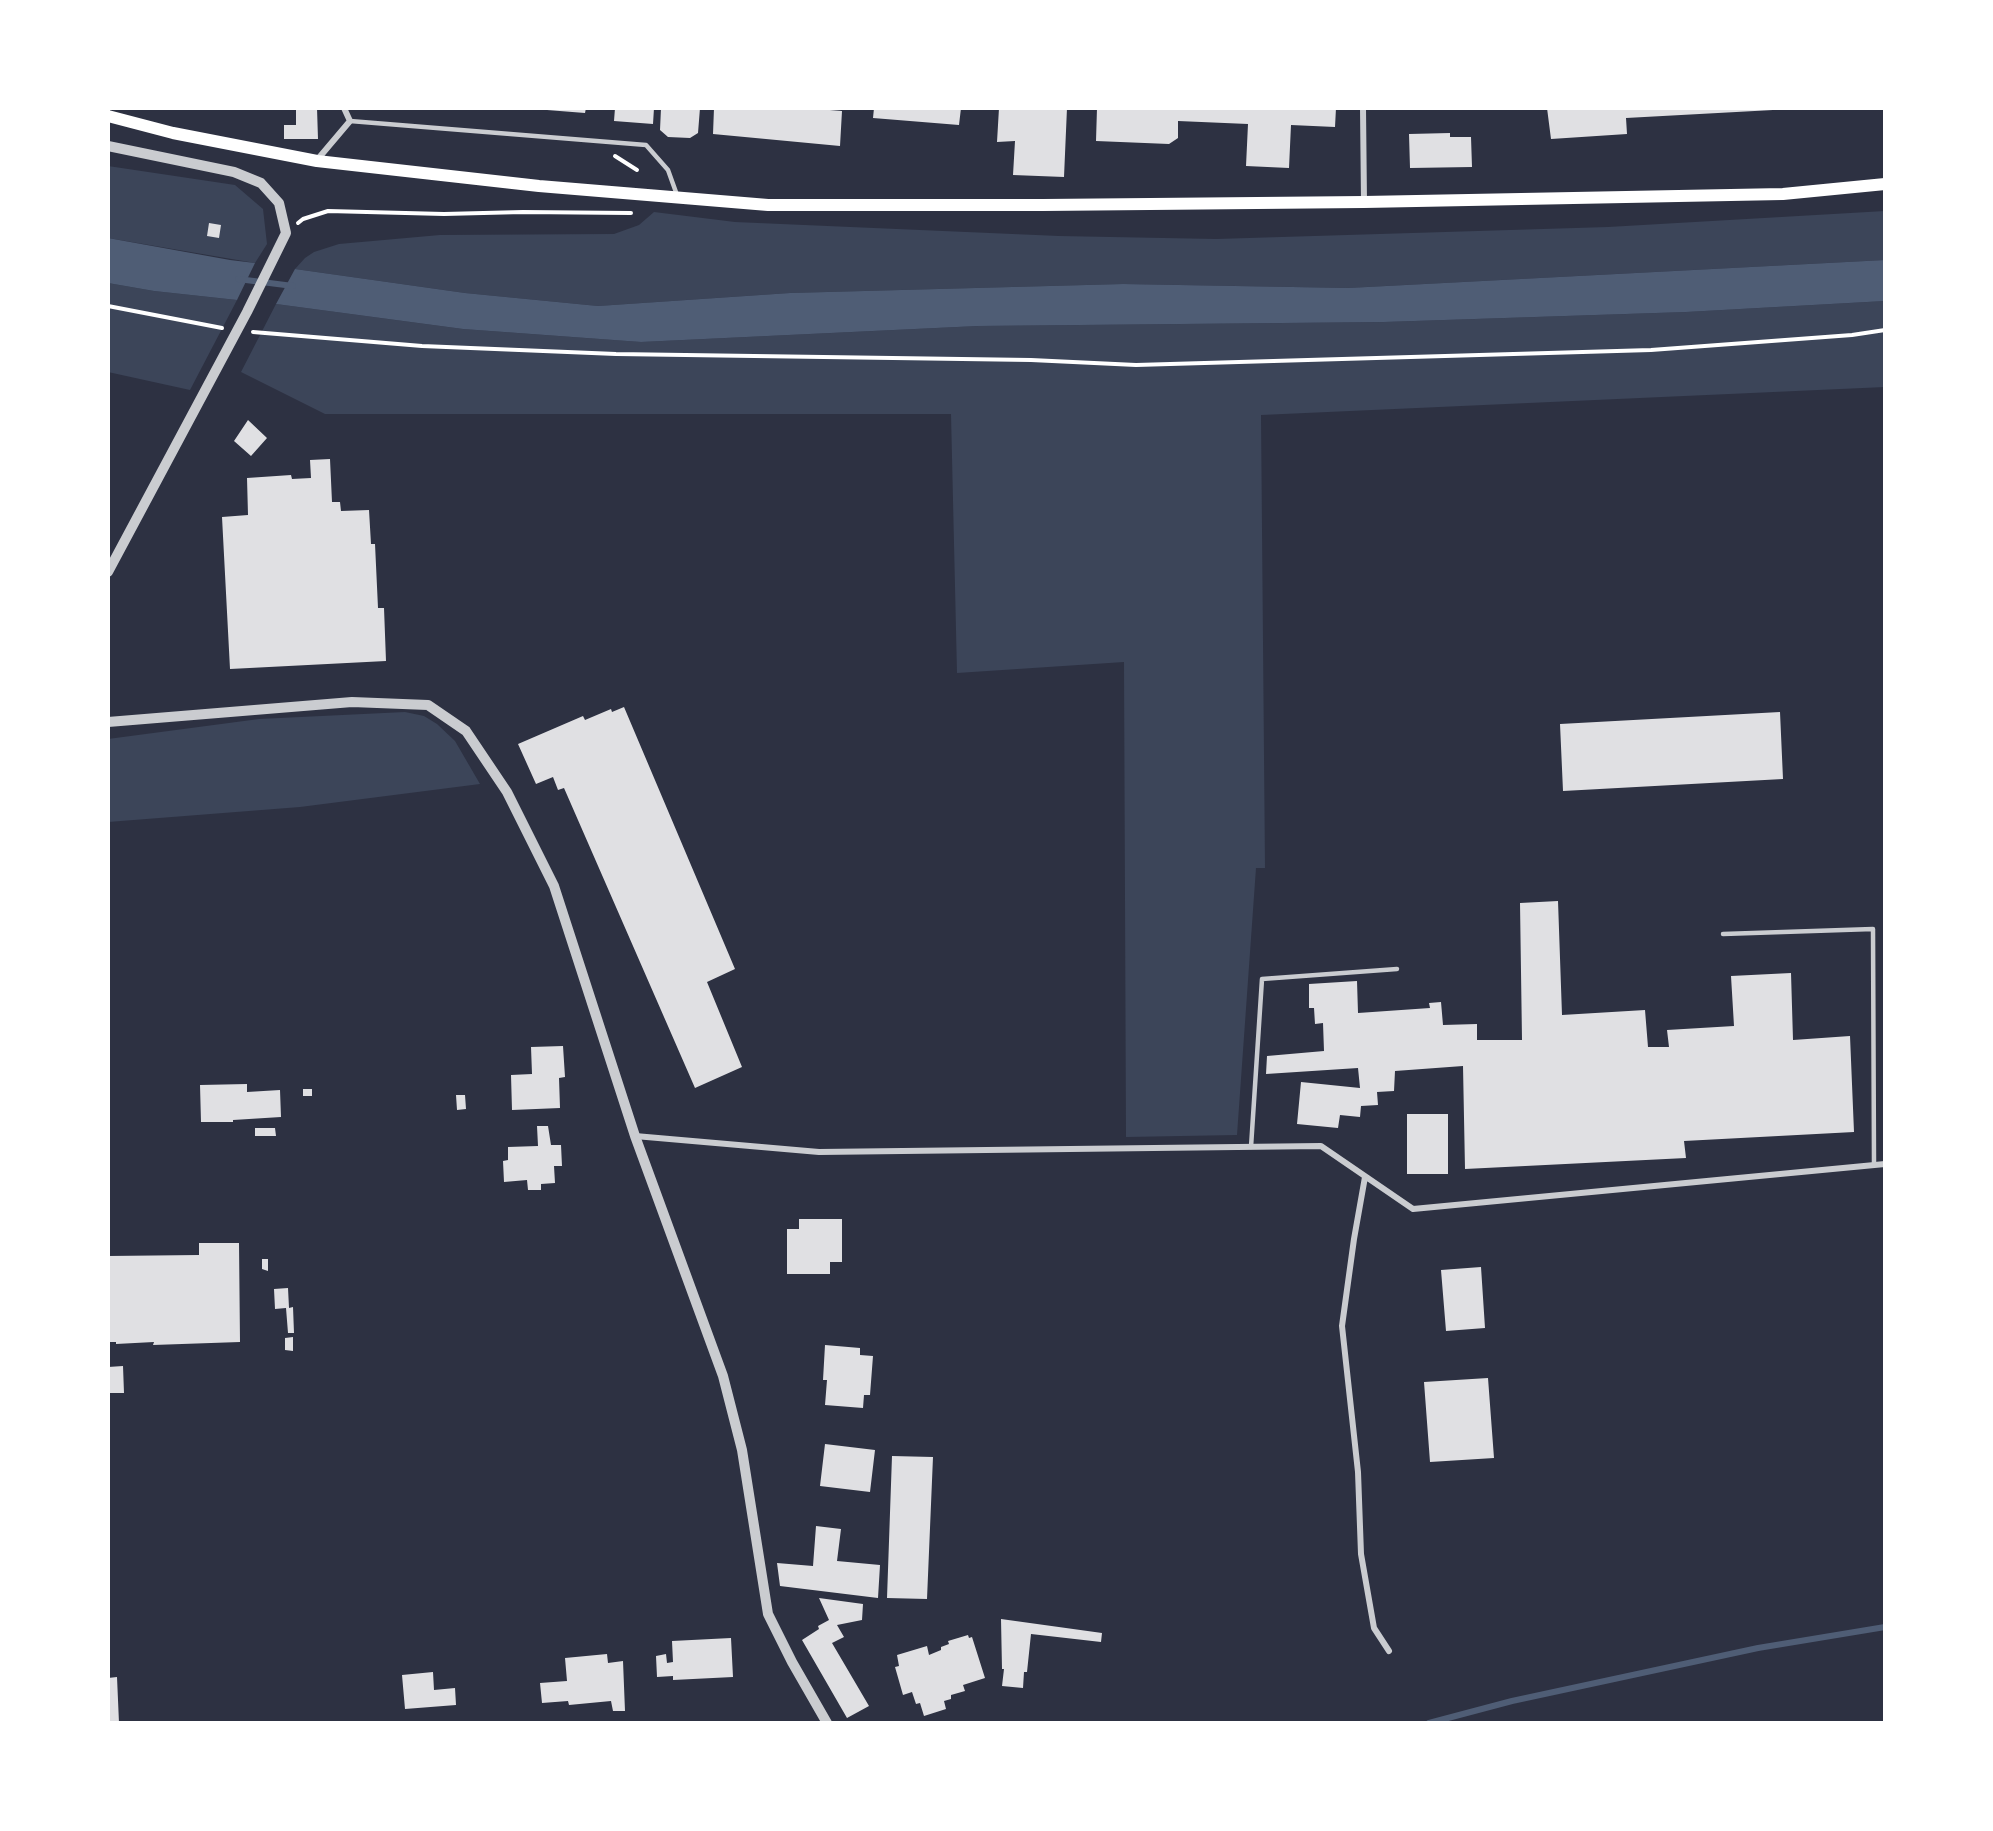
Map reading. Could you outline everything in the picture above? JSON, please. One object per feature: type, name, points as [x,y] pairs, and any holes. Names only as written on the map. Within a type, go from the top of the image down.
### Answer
[{"type":"main road","points":[[108,116],[173,133],[316,160],[539,186],[779,205],[1364,202],[1783,194],[1885,184]]},
{"type":"street","points":[[316,160],[350,121],[344,108]]},
{"type":"street","points":[[1363,108],[1364,202]]},
{"type":"street","points":[[108,146],[234,172],[261,183],[279,203],[286,233],[247,312],[108,572]]},
{"type":"street","points":[[108,722],[352,702],[428,705],[466,731],[507,792],[554,886],[635,1136],[723,1376],[742,1450],[768,1614],[827,1723]]},
{"type":"street","points":[[635,1136],[819,1152],[1321,1146],[1413,1209],[1885,1164]]},
{"type":"street","points":[[1365,1177],[1342,1326],[1358,1472],[1361,1554],[1374,1628],[1389,1651]]},
{"type":"lane","points":[[350,121],[646,145],[668,170],[677,198]]},
{"type":"lane","points":[[1723,934],[1873,930],[1874,1165]]},
{"type":"lane","points":[[1251,1147],[1262,979],[1397,969]]},
{"type":"path","points":[[286,233],[303,219],[328,212],[631,213]]},
{"type":"path","points":[[108,306],[222,328]]},
{"type":"path","points":[[258,333],[422,346],[616,354],[1031,360],[1136,365],[1651,350],[1852,335],[1885,330]]},
{"type":"shaded area","points":[[108,166],[235,185],[263,209],[267,244],[255,263],[108,238]]},
{"type":"shaded area","points":[[1885,211],[1885,260],[1348,288],[1123,284],[790,293],[598,306],[465,293],[295,269],[314,252],[339,244],[440,235],[614,234],[639,225],[654,212],[735,222],[1059,236],[1216,239],[1608,227]]},
{"type":"shaded area","points":[[108,238],[255,263],[237,300],[154,291],[108,283]]},
{"type":"shaded area","points":[[1885,260],[1885,301],[1686,312],[1384,322],[978,326],[641,342],[463,329],[276,304],[295,269],[465,293],[598,306],[790,293],[1123,284],[1348,288]]},
{"type":"shaded area","points":[[108,283],[154,291],[237,300],[190,390],[108,372]]},
{"type":"shaded area","points":[[1885,301],[1885,387],[1261,415],[1265,868],[1256,868],[1237,1135],[1126,1137],[1124,662],[957,673],[951,414],[325,414],[241,372],[276,304],[463,329],[641,342],[978,326],[1384,322],[1686,312]]},
{"type":"shaded area","points":[[405,712],[424,716],[437,724],[455,741],[480,784],[300,807],[108,822],[108,739],[259,719]]},
{"type":"building","points":[[296,108],[317,108],[318,139],[284,139],[284,125],[296,125]]},
{"type":"building","points":[[547,108],[586,108],[585,113],[547,110]]},
{"type":"building","points":[[615,108],[654,108],[653,124],[614,121]]},
{"type":"building","points":[[661,108],[700,108],[698,133],[690,138],[668,137],[660,130]]},
{"type":"building","points":[[714,108],[805,108],[842,111],[840,146],[713,134]]},
{"type":"building","points":[[874,108],[961,108],[959,125],[873,118]]},
{"type":"building","points":[[999,108],[1067,108],[1064,177],[1013,175],[1015,141],[997,142]]},
{"type":"building","points":[[1097,108],[1336,108],[1335,127],[1291,125],[1289,168],[1246,166],[1248,124],[1178,121],[1178,138],[1169,144],[1096,141]]},
{"type":"building","points":[[1547,108],[1773,108],[1773,110],[1626,118],[1627,134],[1551,139]]},
{"type":"building","points":[[1450,133],[1450,137],[1471,137],[1472,167],[1410,168],[1409,134]]},
{"type":"building","points":[[209,223],[221,225],[219,238],[207,236]]},
{"type":"building","points":[[248,420],[267,438],[251,456],[234,441]]},
{"type":"building","points":[[330,459],[332,502],[340,502],[341,511],[369,510],[371,544],[375,544],[378,608],[384,608],[386,661],[230,669],[222,517],[248,515],[247,478],[291,475],[292,479],[311,478],[310,460]]},
{"type":"building","points":[[624,707],[735,969],[707,982],[742,1067],[695,1088],[564,788],[558,790],[553,777],[536,784],[518,744],[583,716],[585,720],[611,709],[612,712]]},
{"type":"building","points":[[1780,712],[1783,779],[1563,791],[1560,724]]},
{"type":"building","points":[[1558,901],[1562,1015],[1645,1010],[1648,1047],[1669,1047],[1667,1030],[1734,1026],[1731,976],[1791,973],[1793,1040],[1850,1036],[1854,1132],[1684,1141],[1686,1158],[1465,1169],[1463,1066],[1395,1071],[1394,1091],[1377,1092],[1378,1105],[1361,1106],[1360,1117],[1340,1115],[1338,1128],[1297,1124],[1301,1082],[1360,1088],[1358,1068],[1266,1074],[1267,1056],[1324,1051],[1323,1023],[1315,1024],[1314,1008],[1309,1008],[1309,984],[1357,981],[1358,1013],[1430,1008],[1429,1003],[1441,1002],[1443,1025],[1477,1024],[1477,1040],[1522,1040],[1520,903]]},
{"type":"building","points":[[563,1046],[565,1077],[559,1078],[560,1108],[512,1110],[511,1075],[532,1074],[531,1047]]},
{"type":"building","points":[[247,1084],[247,1092],[280,1090],[281,1117],[233,1120],[233,1122],[201,1122],[200,1085]]},
{"type":"building","points":[[303,1089],[312,1089],[312,1096],[303,1096]]},
{"type":"building","points":[[456,1095],[465,1095],[466,1109],[457,1110]]},
{"type":"building","points":[[1407,1114],[1448,1114],[1448,1174],[1407,1174]]},
{"type":"building","points":[[537,1126],[548,1126],[551,1145],[561,1145],[562,1166],[554,1166],[555,1183],[541,1184],[541,1190],[528,1190],[527,1180],[504,1182],[503,1161],[508,1160],[508,1147],[538,1146]]},
{"type":"building","points":[[255,1128],[275,1128],[276,1136],[255,1136]]},
{"type":"building","points":[[799,1219],[842,1219],[842,1262],[830,1262],[830,1274],[787,1274],[787,1229],[799,1229]]},
{"type":"building","points":[[199,1243],[239,1243],[240,1342],[153,1345],[154,1342],[116,1344],[116,1342],[108,1342],[108,1256],[199,1255]]},
{"type":"building","points":[[262,1259],[268,1259],[268,1271],[262,1269]]},
{"type":"building","points":[[1481,1267],[1485,1328],[1446,1331],[1441,1270]]},
{"type":"building","points":[[288,1288],[289,1308],[293,1307],[294,1333],[288,1333],[286,1308],[275,1309],[274,1289]]},
{"type":"building","points":[[293,1337],[293,1351],[285,1350],[285,1338]]},
{"type":"building","points":[[825,1345],[860,1348],[860,1355],[873,1356],[870,1395],[864,1395],[863,1408],[825,1405],[827,1380],[823,1380]]},
{"type":"building","points":[[123,1366],[124,1393],[108,1393],[108,1367]]},
{"type":"building","points":[[1488,1378],[1494,1458],[1430,1462],[1424,1382]]},
{"type":"building","points":[[825,1444],[875,1450],[870,1492],[820,1486]]},
{"type":"building","points":[[892,1456],[933,1457],[927,1599],[887,1598]]},
{"type":"building","points":[[816,1526],[841,1529],[837,1561],[880,1565],[878,1598],[780,1586],[777,1563],[813,1566]]},
{"type":"building","points":[[819,1598],[863,1604],[862,1620],[837,1625],[844,1637],[832,1643],[869,1706],[847,1718],[802,1640],[829,1620]]},
{"type":"building","points":[[1001,1619],[1102,1633],[1101,1642],[1031,1634],[1023,1688],[1002,1686],[1004,1669],[1002,1669]]},
{"type":"building","points":[[968,1635],[969,1638],[972,1637],[985,1678],[963,1685],[965,1691],[951,1695],[951,1699],[944,1701],[946,1709],[924,1716],[920,1703],[916,1704],[912,1692],[903,1695],[895,1667],[899,1666],[897,1655],[927,1646],[929,1655],[941,1650],[941,1647],[949,1644],[948,1641]]},
{"type":"building","points":[[731,1638],[733,1677],[673,1680],[673,1676],[657,1677],[656,1656],[666,1654],[667,1663],[673,1662],[672,1641]]},
{"type":"building","points":[[607,1654],[608,1663],[623,1661],[625,1711],[613,1711],[611,1701],[569,1705],[568,1701],[542,1703],[540,1683],[567,1681],[565,1658]]},
{"type":"building","points":[[433,1672],[434,1690],[455,1688],[456,1705],[405,1709],[402,1675]]},
{"type":"building","points":[[117,1677],[119,1723],[108,1723],[108,1678]]},
{"type":"waterway","points":[[238,279],[293,286]]},
{"type":"waterway","points":[[1429,1723],[1512,1701],[1758,1648],[1885,1627]]}]
